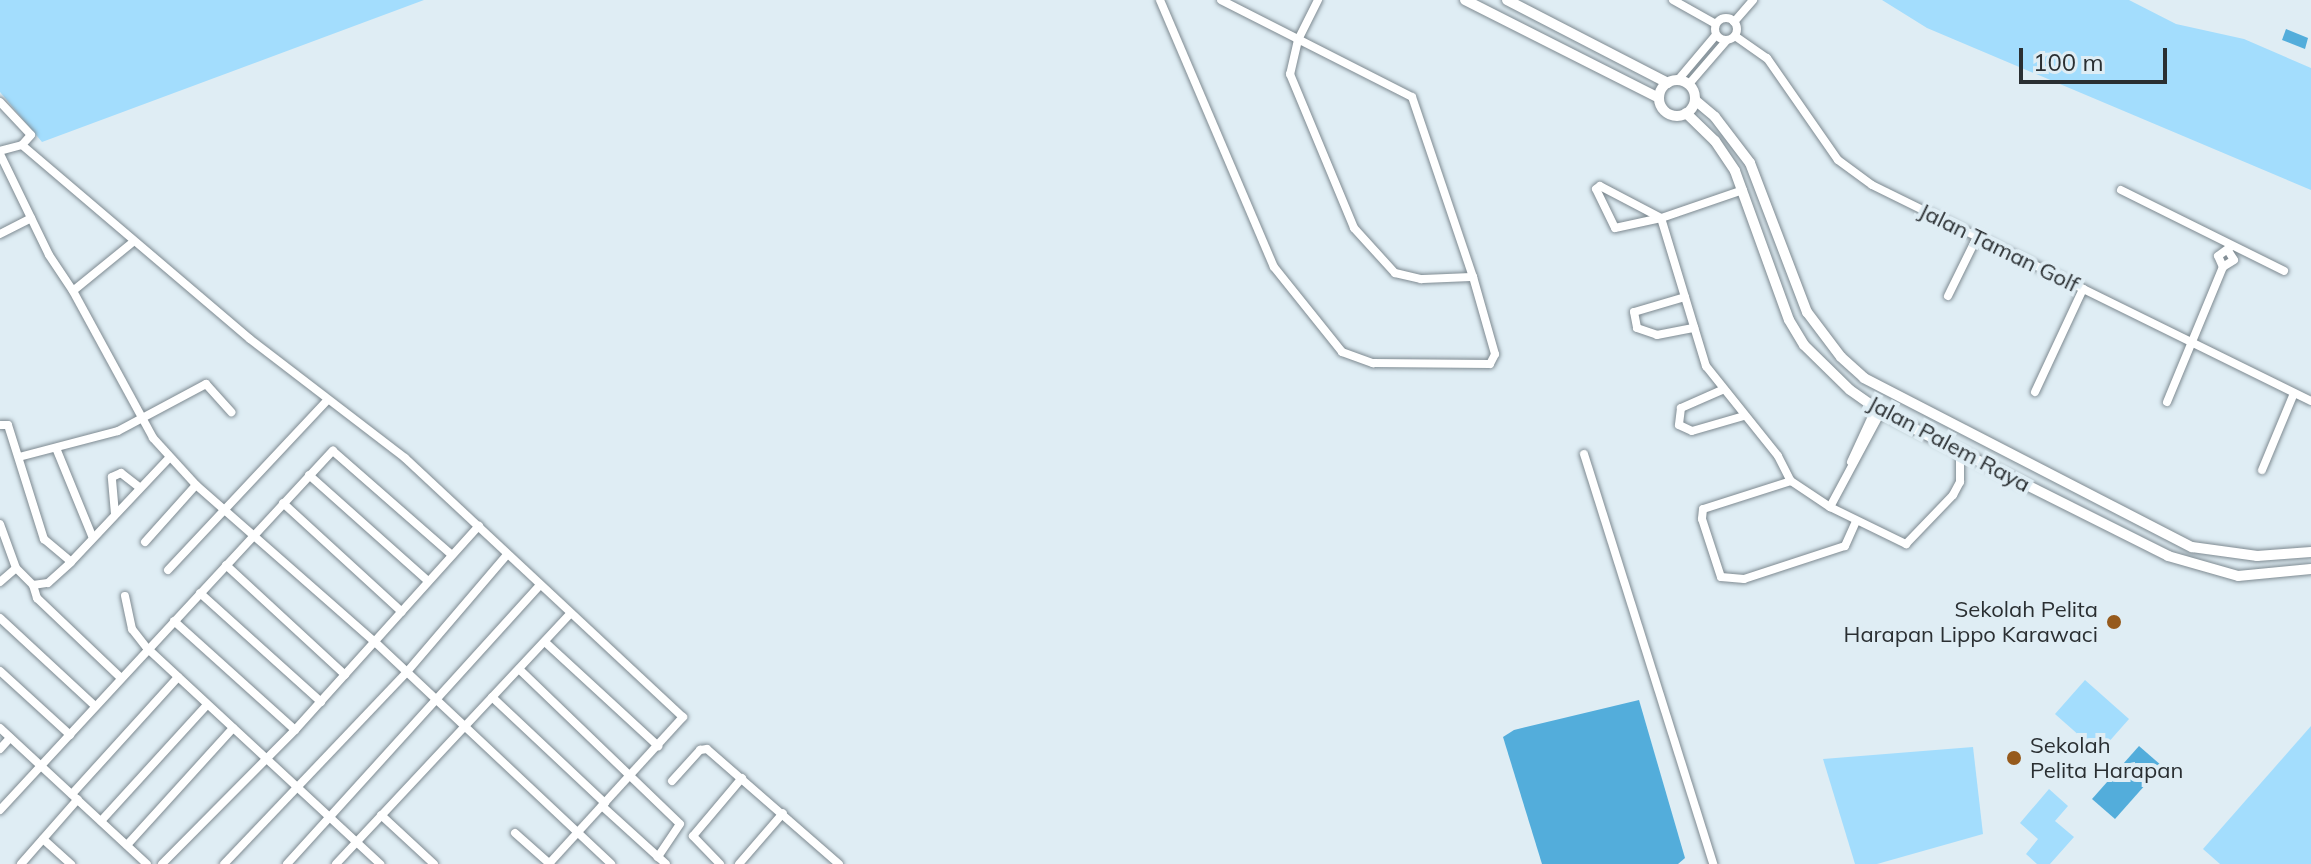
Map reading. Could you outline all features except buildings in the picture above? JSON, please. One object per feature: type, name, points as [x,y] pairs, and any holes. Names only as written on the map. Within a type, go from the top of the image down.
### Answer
[{"type":"street","points":[[1160,0],[1274,267],[1342,352],[1373,363],[1487,366],[1495,354],[1473,277],[1412,97],[1221,0]]},
{"type":"street","points":[[1318,0],[1298,40],[1290,74],[1364,244],[1400,275],[1473,277]]},
{"type":"street","points":[[1465,0],[1659,98],[1735,36],[1734,22],[1753,0]]},
{"type":"street","points":[[1507,0],[1678,83],[1695,100],[1686,113]]},
{"type":"street","points":[[1673,0],[1716,24]]},
{"type":"street","points":[[1716,24],[1724,18],[1734,22]]},
{"type":"street","points":[[1678,83],[1716,35],[1716,24]]},
{"type":"street","points":[[1716,35],[1726,41]]},
{"type":"street","name":"Jalan Taman Golf","points":[[1735,36],[1783,76],[1838,160],[1872,185],[2190,345],[2311,401]]},
{"type":"street","name":"Jalan Palem Raya","points":[[1659,98],[1669,113],[1686,113],[1715,141],[1743,190],[1777,293],[1797,333],[1826,369],[1879,410],[2202,569],[2238,576],[2311,569]]},
{"type":"street","name":"Jalan Palem Raya","points":[[1695,100],[1724,127],[1750,163],[1807,312],[1841,357],[1864,378],[2192,547],[2233,555],[2311,552]]},
{"type":"street","points":[[0,102],[30,132],[22,145],[0,152],[31,218],[142,421],[169,458],[375,642],[611,864]]},
{"type":"street","points":[[22,145],[133,242],[326,402],[405,458],[479,526],[506,556],[683,717],[550,864],[515,833]]},
{"type":"street","points":[[1743,190],[1661,218],[1615,228],[1596,189],[1600,186],[1661,218],[1706,366],[1722,390],[1778,456],[1791,481],[1830,507],[1903,544],[1910,542],[1957,488],[1960,451]]},
{"type":"street","points":[[2121,190],[2231,249],[2284,271]]},
{"type":"street","points":[[0,234],[31,218]]},
{"type":"street","points":[[1948,296],[1977,237]]},
{"type":"street","points":[[73,291],[133,242]]},
{"type":"street","points":[[2167,402],[2223,267],[2234,260],[2231,249]]},
{"type":"street","points":[[2035,392],[2083,289]]},
{"type":"street","points":[[1685,297],[1634,312],[1637,328],[1657,335],[1694,328]]},
{"type":"street","points":[[19,457],[142,421],[207,384],[231,412]]},
{"type":"street","points":[[1722,390],[1681,408],[1679,425],[1692,431],[1744,416]]},
{"type":"street","points":[[2262,470],[2294,393]]},
{"type":"street","points":[[168,570],[326,402]]},
{"type":"street","points":[[1830,507],[1879,410]]},
{"type":"street","points":[[0,425],[8,425],[44,539],[71,562]]},
{"type":"street","points":[[56,448],[93,538]]},
{"type":"street","points":[[0,810],[147,648],[309,475],[336,451],[452,555]]},
{"type":"street","points":[[1584,454],[1713,864]]},
{"type":"street","points":[[33,585],[48,583],[71,562],[169,458]]},
{"type":"street","points":[[115,514],[112,477],[121,473],[140,488]]},
{"type":"street","points":[[309,475],[428,581]]},
{"type":"street","points":[[1791,481],[1702,511],[1721,577],[1744,579],[1845,546],[1856,521]]},
{"type":"street","points":[[145,542],[196,485]]},
{"type":"street","points":[[283,503],[402,612]]},
{"type":"street","points":[[0,524],[16,568],[33,585],[37,598],[121,678]]},
{"type":"street","points":[[162,864],[267,760],[479,526]]},
{"type":"street","points":[[224,864],[406,673],[506,556]]},
{"type":"street","points":[[226,565],[345,675]]},
{"type":"street","points":[[0,582],[16,568]]},
{"type":"street","points":[[287,864],[439,702],[539,586]]},
{"type":"street","points":[[200,593],[321,702]]},
{"type":"street","points":[[125,596],[132,629],[147,648],[380,864]]},
{"type":"street","points":[[336,864],[570,614]]},
{"type":"street","points":[[0,618],[95,706]]},
{"type":"street","points":[[174,621],[295,730]]},
{"type":"street","points":[[545,642],[658,746]]},
{"type":"street","points":[[519,669],[681,826],[658,857]]},
{"type":"street","points":[[0,671],[70,735]]},
{"type":"street","points":[[21,864],[178,677]]},
{"type":"street","points":[[492,697],[666,864]]},
{"type":"street","points":[[101,821],[207,705]]},
{"type":"street","points":[[0,728],[147,864]]},
{"type":"street","points":[[127,845],[233,728]]},
{"type":"street","points":[[0,749],[10,738]]},
{"type":"street","points":[[672,781],[703,749],[742,778],[839,864]]},
{"type":"street","points":[[720,864],[693,836],[742,778]]},
{"type":"street","points":[[739,864],[783,813]]},
{"type":"street","points":[[381,815],[434,864]]},
{"type":"street","points":[[43,839],[71,864]]},
{"type":"shaded area","points":[[0,0],[424,0],[42,142],[0,92]]},
{"type":"shaded area","points":[[1882,0],[2129,0],[2176,24],[2244,39],[2311,68],[2311,190],[1927,28]]},
{"type":"shaded area","points":[[2286,29],[2308,38],[2305,49],[2282,40]]},
{"type":"shaded area","points":[[2085,680],[2129,719],[2099,753],[2055,714]]},
{"type":"shaded area","points":[[1639,700],[1685,858],[1678,864],[1542,864],[1503,737],[1514,730]]},
{"type":"shaded area","points":[[2311,726],[2311,864],[2220,864],[2203,849]]},
{"type":"shaded area","points":[[2139,746],[2162,766],[2115,819],[2092,799]]},
{"type":"shaded area","points":[[1973,747],[1983,834],[1877,864],[1855,864],[1823,759]]},
{"type":"shaded area","points":[[2049,789],[2068,806],[2055,821],[2074,837],[2050,864],[2037,864],[2026,854],[2038,839],[2020,823]]},
{"type":"place","name":"Sekolah Pelita Harapan Lippo Karawaci","points":[[2114,622]]},
{"type":"place","name":"Sekolah Pelita Harapan","points":[[2014,758]]}]
